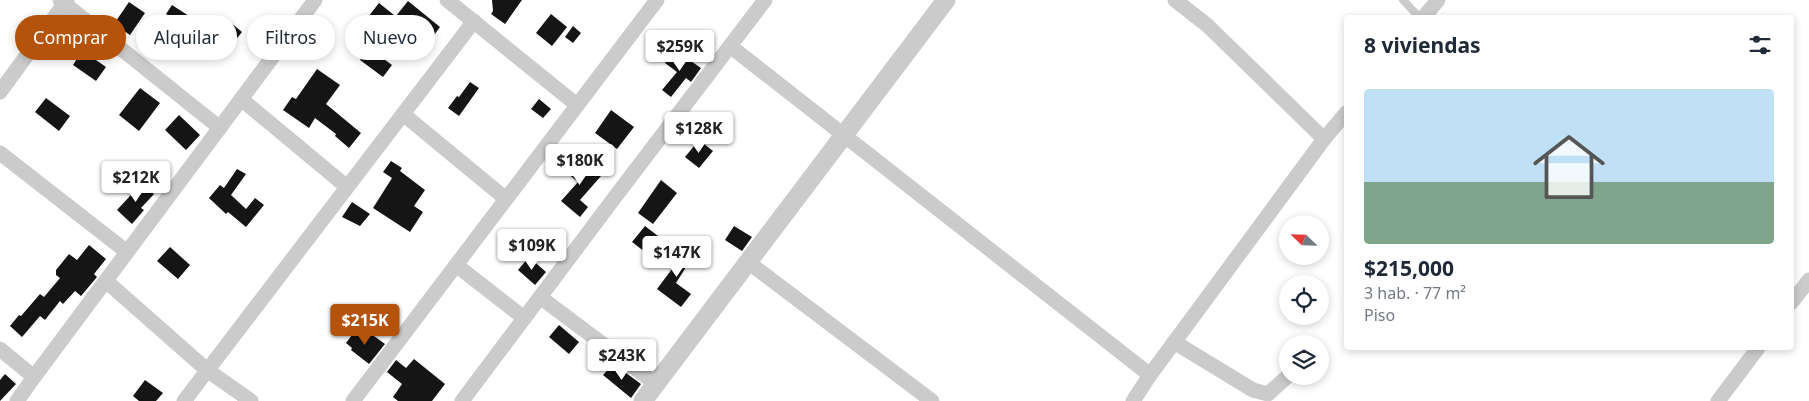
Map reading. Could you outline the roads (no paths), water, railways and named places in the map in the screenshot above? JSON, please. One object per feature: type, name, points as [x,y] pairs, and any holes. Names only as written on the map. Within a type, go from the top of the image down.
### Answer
[{"type":"street","points":[[17,401],[316,0]]},
{"type":"street","points":[[447,0],[577,105]]},
{"type":"street","points":[[352,401],[657,0]]},
{"type":"street","points":[[462,401],[765,0]]},
{"type":"street","points":[[643,401],[946,0]]},
{"type":"street","points":[[1175,0],[1207,26],[1324,139]]},
{"type":"street","points":[[1425,15],[1438,0]]},
{"type":"street","points":[[0,92],[63,1],[220,128]]},
{"type":"street","points":[[184,401],[474,21]]},
{"type":"street","points":[[730,46],[1150,375]]},
{"type":"street","points":[[241,99],[347,187]]},
{"type":"street","points":[[403,114],[506,199]]},
{"type":"street","points":[[1133,401],[1174,342],[1324,139],[1344,115]]},
{"type":"street","points":[[0,152],[127,252]]},
{"type":"street","points":[[748,262],[932,401]]},
{"type":"street","points":[[456,265],[524,318]]},
{"type":"street","points":[[1794,299],[1809,280]]},
{"type":"street","points":[[106,281],[207,370],[251,401]]},
{"type":"street","points":[[540,297],[656,384]]},
{"type":"street","points":[[1174,342],[1253,390],[1268,394],[1279,384]]},
{"type":"street","points":[[0,349],[34,377]]},
{"type":"street","points":[[1718,401],[1756,350]]},
{"type":"lane","points":[[1403,0],[1419,15]]}]
